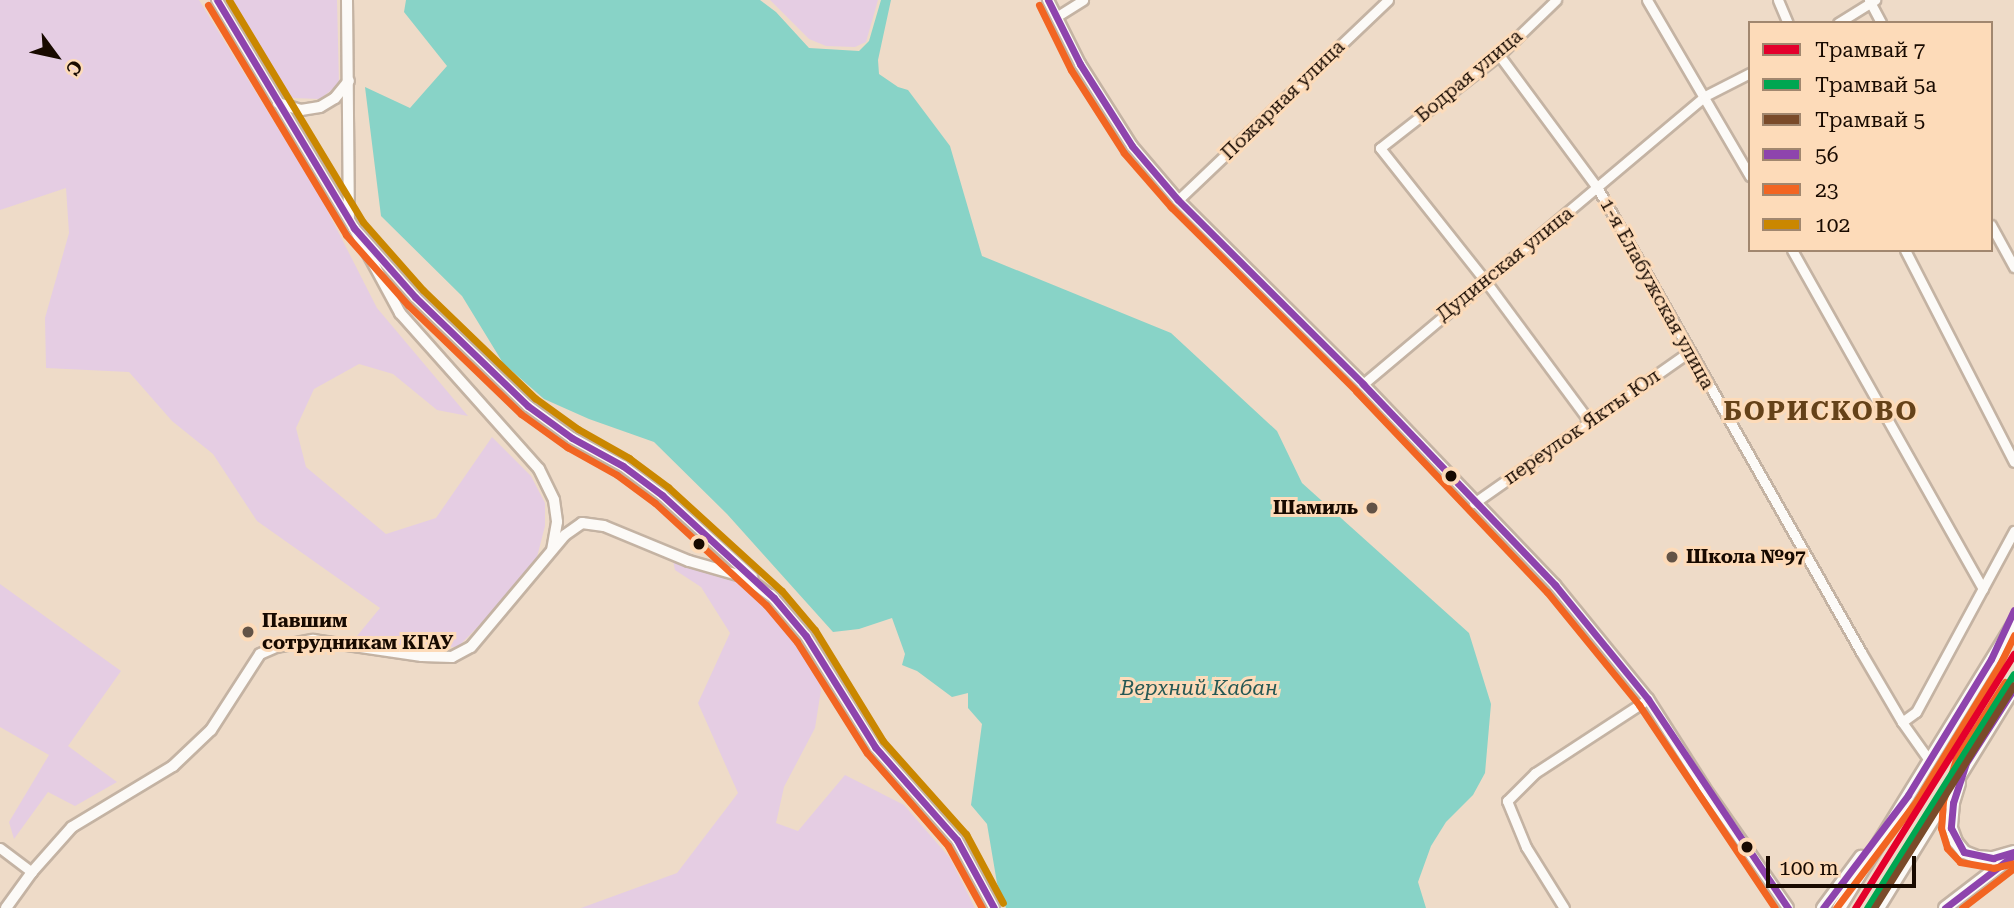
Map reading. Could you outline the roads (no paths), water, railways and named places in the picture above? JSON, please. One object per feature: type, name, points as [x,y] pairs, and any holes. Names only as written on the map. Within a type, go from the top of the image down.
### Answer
[{"type":"main road","points":[[1991,659],[2014,610]]},
{"type":"main road","points":[[1839,908],[2014,624]]},
{"type":"main road","points":[[1879,908],[2014,688]]},
{"type":"main road","points":[[1966,763],[1953,803],[1951,828],[1955,842],[1964,852],[1977,857],[1993,858],[2014,854]]},
{"type":"main road","points":[[1823,908],[1908,795]]},
{"type":"main road","points":[[1945,908],[2014,854]]},
{"type":"street","points":[[217,0],[351,224],[400,313],[538,469],[554,500],[557,522],[552,552]]},
{"type":"street","points":[[347,0],[351,224],[415,297],[528,406],[572,438],[623,466],[662,495],[774,598],[806,636],[875,747],[957,839],[994,908]]},
{"type":"street","points":[[1048,0],[1080,64],[1132,146],[1178,200],[1363,384],[1555,585],[1648,699],[1704,788],[1788,908]]},
{"type":"street","points":[[1056,17],[1083,0]]},
{"type":"street","name":"Пожарная улица","points":[[1178,200],[1388,0]]},
{"type":"street","name":"Бодрая улица","points":[[1484,279],[1380,148],[1499,55],[1556,0]]},
{"type":"street","points":[[1647,0],[1748,172]]},
{"type":"street","points":[[1778,0],[1787,21]]},
{"type":"street","points":[[1842,21],[1872,1],[1880,21]]},
{"type":"street","name":"1-я Елабужская улица","points":[[1499,55],[1598,189],[1902,722],[1929,760]]},
{"type":"street","name":"Дудинская улица","points":[[1363,384],[1484,279],[1598,189],[1705,96],[1748,74]]},
{"type":"street","points":[[278,103],[301,110],[320,107],[335,98],[349,81]]},
{"type":"street","points":[[1993,229],[2014,267]]},
{"type":"street","points":[[1793,252],[1983,589]]},
{"type":"street","points":[[1906,252],[2014,462]]},
{"type":"street","points":[[1484,279],[1589,421]]},
{"type":"street","name":"переулок Якты Юл","points":[[1474,503],[1689,352]]},
{"type":"street","points":[[6,908],[32,872],[72,827],[173,766],[211,730],[260,654],[283,645],[313,640],[422,656],[452,657],[471,647],[565,535],[582,523],[604,526],[689,561],[745,577],[774,598]]},
{"type":"street","points":[[1902,722],[1916,712],[2014,531]]},
{"type":"street","points":[[1564,908],[1526,847],[1507,801],[1516,789],[1543,767],[1648,699]]},
{"type":"street","points":[[0,848],[32,872]]},
{"type":"water","name":"Верхний Кабан","points":[[406,0],[760,0],[776,12],[809,48],[859,51],[869,41],[881,0],[891,0],[878,60],[879,74],[898,87],[908,90],[950,146],[982,256],[1171,333],[1277,431],[1302,483],[1469,633],[1491,704],[1485,773],[1473,795],[1446,822],[1431,846],[1418,882],[1426,908],[1006,908],[997,883],[987,824],[971,805],[982,724],[968,708],[968,693],[952,697],[917,671],[902,665],[905,654],[892,618],[859,629],[833,632],[727,514],[654,442],[589,419],[544,399],[503,363],[462,296],[381,216],[365,87],[410,108],[447,66],[404,12]]},
{"type":"tram line","name":"7","points":[[1855,908],[2014,654]]},
{"type":"tram line","name":"5а","points":[[1867,908],[2014,674]]},
{"type":"tram line","name":"5","points":[[1874,908],[2014,685]]},
{"type":"place","name":"Шамиль","points":[[1372,508]]},
{"type":"place","name":"Школа №97","points":[[1672,557]]},
{"type":"place","name":"Павшим сотрудникам КГАУ","points":[[248,632]]},
{"type":"district","name":"БОРИСКОВО","points":[[1821,412]]}]
